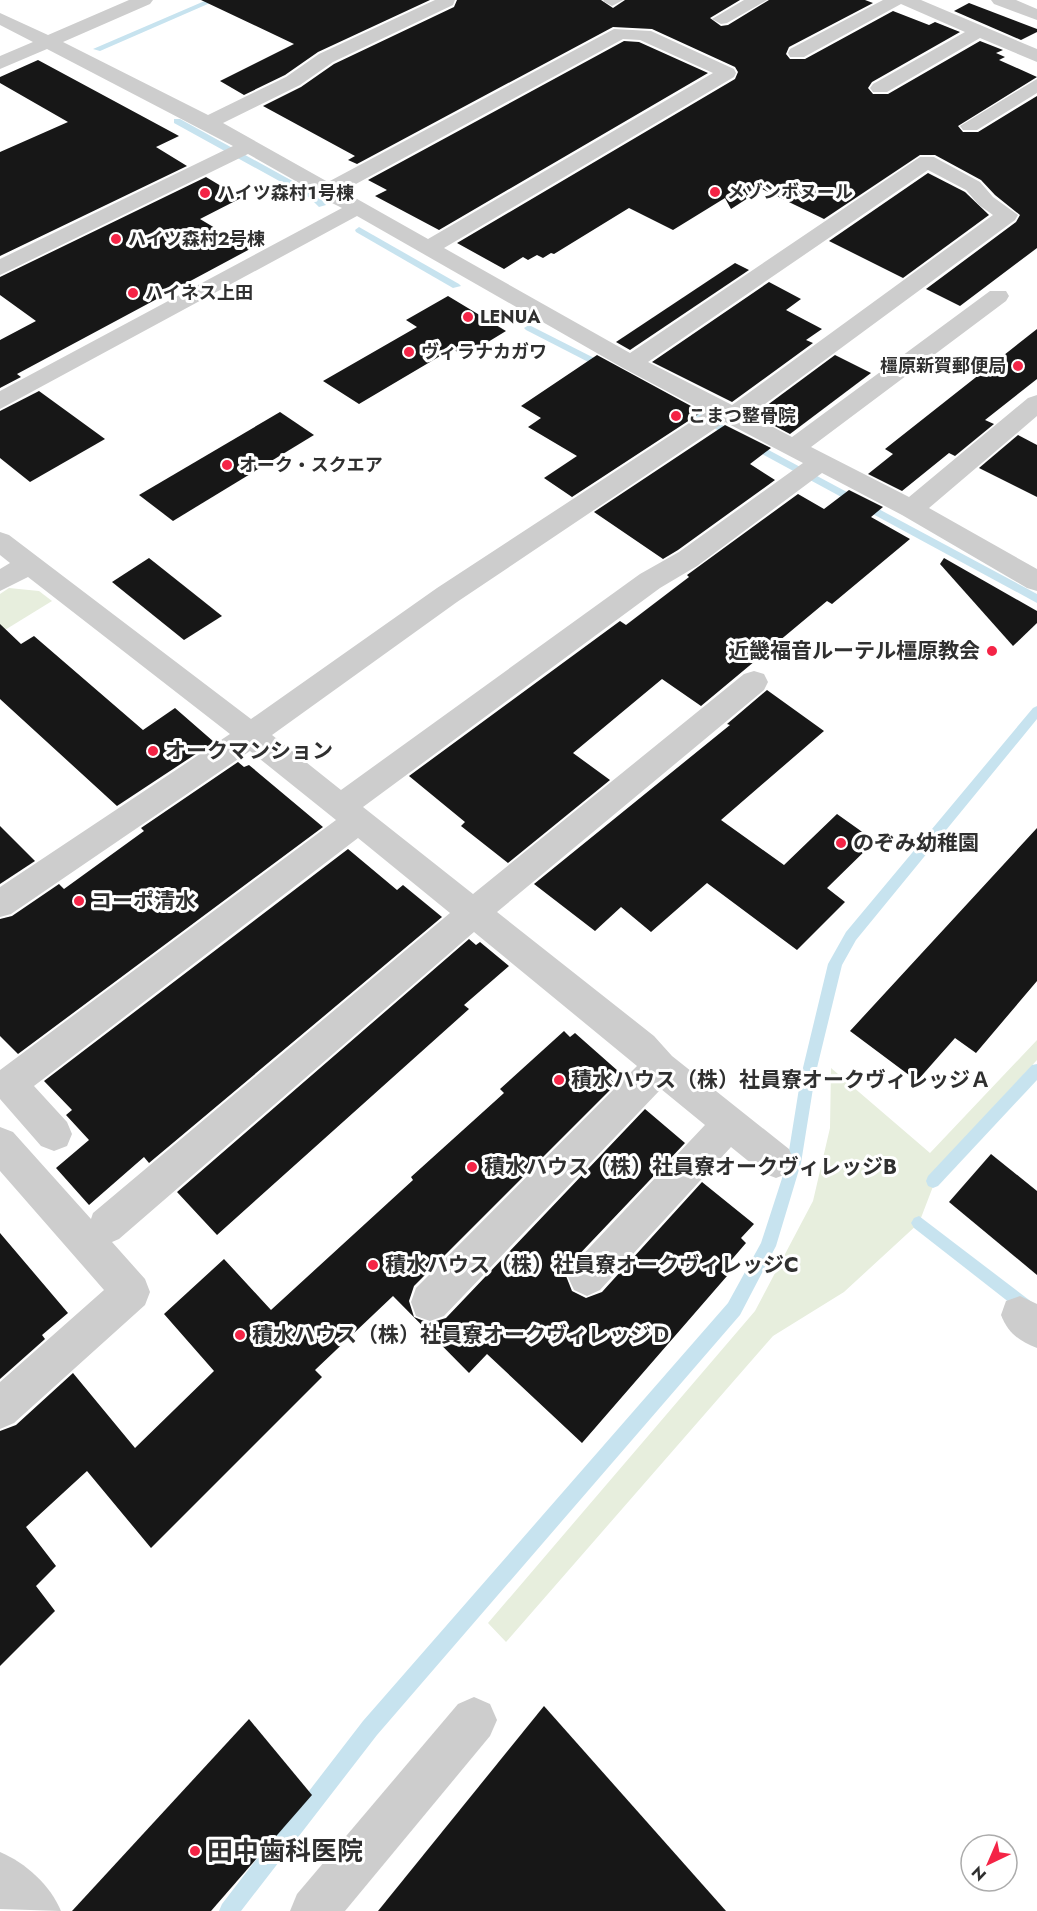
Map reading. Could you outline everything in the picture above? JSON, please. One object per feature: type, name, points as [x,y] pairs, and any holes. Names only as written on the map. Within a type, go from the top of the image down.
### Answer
[{"type":"street","points":[[0,63],[144,0]]},
{"type":"street","points":[[721,19],[758,0]]},
{"type":"street","points":[[797,53],[896,0]]},
{"type":"street","points":[[906,0],[1037,56]]},
{"type":"street","points":[[1000,0],[1037,15]]},
{"type":"street","points":[[208,123],[293,81],[326,58],[447,1]]},
{"type":"street","points":[[0,18],[208,123],[325,192],[631,363],[911,509],[1036,580]]},
{"type":"street","points":[[880,88],[979,31]]},
{"type":"street","points":[[325,192],[620,33],[644,35],[727,73],[427,249]]},
{"type":"street","points":[[970,126],[1037,85]]},
{"type":"street","points":[[0,268],[248,146]]},
{"type":"street","points":[[0,904],[251,735],[447,595],[729,413],[1007,215],[986,201],[973,186],[927,161],[631,363]]},
{"type":"street","points":[[0,401],[355,208]]},
{"type":"street","points":[[794,447],[998,296]]},
{"type":"street","points":[[911,509],[1037,403]]},
{"type":"street","points":[[54,1134],[9,1084],[349,814],[650,581],[688,559],[821,462]]},
{"type":"street","points":[[0,541],[28,565],[251,735],[642,1047],[660,1067],[776,1161]]},
{"type":"street","points":[[0,581],[28,565]]},
{"type":"street","points":[[106,1226],[472,913],[754,682]]},
{"type":"street","points":[[430,1302],[660,1067]]},
{"type":"street","points":[[587,1277],[729,1124]]},
{"type":"street","points":[[0,1144],[131,1292],[0,1409]]},
{"type":"street","points":[[314,1911],[474,1720]]},
{"type":"street","points":[[0,1876],[37,1911]]},
{"type":"green space","points":[[9,588],[39,591],[52,601],[0,633],[0,594]]},
{"type":"green space","points":[[1037,1040],[1037,1060],[942,1163],[919,1223],[844,1292],[773,1336],[506,1642],[488,1623],[755,1311],[813,1201],[830,1128],[831,1068],[930,1153]]},
{"type":"building","points":[[201,0],[430,0],[318,52],[285,75],[244,95],[220,81],[294,44]]},
{"type":"building","points":[[457,0],[601,0],[613,8],[625,0],[740,0],[710,18],[721,26],[728,25],[769,0],[865,0],[873,3],[789,47],[786,54],[790,59],[805,59],[893,11],[929,25],[935,22],[960,32],[872,82],[868,88],[873,94],[888,94],[980,41],[1003,50],[996,53],[1005,57],[999,60],[1037,77],[958,126],[963,132],[978,132],[1037,96],[1037,248],[960,306],[926,289],[1016,222],[1020,215],[995,195],[981,180],[935,155],[920,155],[824,219],[762,189],[731,209],[725,198],[673,230],[629,208],[554,254],[551,253],[543,258],[537,255],[528,260],[523,257],[504,269],[457,243],[735,79],[738,72],[735,67],[652,29],[613,27],[357,164],[348,160],[355,156],[263,106],[301,87],[334,64],[454,7]]},
{"type":"building","points":[[969,3],[1037,29],[1037,32],[1021,40],[954,11]]},
{"type":"building","points":[[624,41],[639,42],[708,73],[439,230],[375,196],[387,190],[368,180]]},
{"type":"building","points":[[38,60],[179,136],[156,147],[187,166],[0,256],[0,152],[68,122],[0,83],[0,77]]},
{"type":"building","points":[[928,173],[965,192],[989,215],[903,278],[829,241]]},
{"type":"building","points":[[206,177],[241,198],[200,219],[250,249],[17,374],[21,377],[0,388],[0,340],[36,321],[0,295],[0,277]]},
{"type":"building","points":[[735,263],[749,270],[630,350],[616,342]]},
{"type":"building","points":[[769,282],[801,299],[786,310],[822,329],[806,340],[813,343],[732,402],[652,362]]},
{"type":"building","name":"ヴィラナカガワ","points":[[448,296],[506,331],[465,356],[452,349],[359,404],[323,381],[417,327],[406,320]]},
{"type":"building","points":[[1037,329],[1037,379],[985,420],[994,424],[955,456],[949,453],[902,491],[868,474],[893,454],[885,449]]},
{"type":"building","points":[[597,355],[702,412],[572,497],[544,478],[577,456],[528,427],[541,418],[521,406]]},
{"type":"building","points":[[835,355],[871,373],[790,434],[754,415]]},
{"type":"building","points":[[39,391],[105,439],[30,482],[0,458],[0,411]]},
{"type":"building","name":"オーク・スクエア","points":[[280,412],[314,435],[173,521],[139,495]]},
{"type":"building","points":[[725,425],[771,448],[750,464],[775,480],[678,550],[663,559],[594,512]]},
{"type":"building","points":[[1018,435],[1037,445],[1037,497],[979,468]]},
{"type":"building","points":[[849,490],[883,507],[871,517],[910,539],[832,604],[827,601],[701,706],[662,679],[573,753],[610,780],[508,863],[461,826],[465,822],[409,776],[620,621],[626,625],[689,577],[687,575],[798,494],[824,509]]},
{"type":"building","points":[[149,558],[222,616],[184,640],[112,582]]},
{"type":"building","points":[[944,558],[1037,611],[1037,623],[1013,646],[940,564]]},
{"type":"building","points":[[0,624],[21,644],[34,636],[143,730],[175,708],[214,742],[117,806],[0,699]]},
{"type":"building","points":[[767,690],[824,731],[721,820],[784,865],[837,814],[875,841],[827,888],[845,902],[797,950],[707,883],[651,932],[621,907],[595,931],[534,884],[730,725],[727,724]]},
{"type":"building","points":[[238,762],[244,767],[249,765],[323,827],[18,1054],[0,1036],[0,919],[12,916],[59,884],[64,889],[144,831],[141,828]]},
{"type":"building","points":[[0,826],[35,861],[0,884]]},
{"type":"building","points":[[1037,828],[1037,981],[976,1053],[955,1038],[917,1081],[850,1031]]},
{"type":"building","points":[[348,849],[397,890],[403,885],[442,917],[149,1163],[144,1157],[89,1205],[56,1168],[89,1140],[66,1115],[72,1110],[44,1081]]},
{"type":"building","points":[[469,939],[476,945],[480,942],[509,966],[464,1005],[469,1009],[217,1235],[177,1192]]},
{"type":"building","points":[[564,1031],[570,1037],[575,1033],[618,1071],[610,1079],[616,1084],[414,1286],[409,1301],[414,1317],[429,1323],[446,1318],[645,1109],[685,1143],[572,1262],[566,1276],[572,1291],[586,1298],[602,1292],[702,1182],[754,1224],[741,1238],[746,1243],[721,1272],[727,1276],[582,1443],[487,1354],[469,1373],[393,1296],[315,1370],[322,1377],[151,1548],[87,1471],[26,1527],[56,1566],[36,1586],[55,1611],[0,1666],[0,1431],[16,1425],[73,1373],[135,1448],[214,1371],[164,1314],[224,1259],[271,1310],[413,1180],[411,1177],[504,1093],[500,1089]]},
{"type":"building","points":[[991,1154],[1037,1191],[1037,1275],[949,1202]]},
{"type":"building","points":[[0,1233],[68,1313],[42,1335],[45,1339],[0,1379]]},
{"type":"building","points":[[544,1706],[726,1911],[378,1911]]},
{"type":"building","name":"田中歯科医院","points":[[249,1719],[312,1795],[211,1911],[72,1911]]},
{"type":"waterway","points":[[97,49],[213,0]]},
{"type":"waterway","points":[[177,121],[313,196],[322,205]]},
{"type":"waterway","points":[[359,230],[456,286]]},
{"type":"waterway","points":[[529,328],[605,367]]},
{"type":"waterway","points":[[683,407],[1037,599]]},
{"type":"waterway","points":[[229,1911],[370,1728],[734,1309],[768,1246],[794,1163],[808,1076],[835,964],[851,936],[1037,711]]},
{"type":"waterway","points":[[933,1181],[1037,1070]]},
{"type":"waterway","points":[[919,1223],[1037,1316]]},
{"type":"place","name":"メゾンボヌール","points":[[715,192]]},
{"type":"place","name":"ハイツ森村１号棟","points":[[205,193]]},
{"type":"place","name":"ハイツ森村２号棟","points":[[116,239]]},
{"type":"place","name":"ハイネス上田","points":[[133,293]]},
{"type":"place","name":"LENUA","points":[[468,317]]},
{"type":"place","name":"ヴィラナカガワ","points":[[409,352]]},
{"type":"place","name":"橿原新賀郵便局","points":[[1018,366]]},
{"type":"place","name":"こまつ整骨院","points":[[676,416]]},
{"type":"place","name":"オーク・スクエア","points":[[227,465]]},
{"type":"place","name":"近畿福音ルーテル橿原教会","points":[[992,651]]},
{"type":"place","name":"オークマンション","points":[[153,751]]},
{"type":"place","name":"のぞみ幼稚園","points":[[841,843]]},
{"type":"place","name":"コーポ清水","points":[[79,901]]},
{"type":"place","name":"積水ハウス（株）社員寮オークヴィレッジＡ","points":[[559,1080]]},
{"type":"place","name":"積水ハウス（株）社員寮オークヴィレッジB","points":[[472,1167]]},
{"type":"place","name":"積水ハウス（株）社員寮オークヴィレッジC","points":[[373,1265]]},
{"type":"place","name":"積水ハウス（株）社員寮オークヴィレッジＤ","points":[[240,1335]]},
{"type":"place","name":"田中歯科医院","points":[[195,1851]]}]
